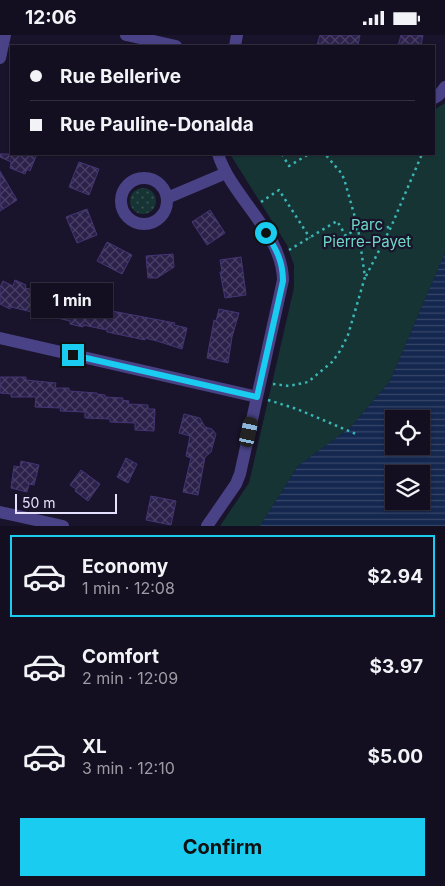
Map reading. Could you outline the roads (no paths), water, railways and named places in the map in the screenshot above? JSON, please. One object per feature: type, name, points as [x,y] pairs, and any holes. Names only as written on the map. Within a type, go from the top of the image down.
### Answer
[{"type":"street","points":[[0,58],[5,35]]},
{"type":"street","points":[[126,35],[171,45]]},
{"type":"street","points":[[435,98],[445,87]]},
{"type":"street","points":[[207,526],[236,484],[240,474],[283,285],[283,270],[278,253],[226,173],[218,155]]},
{"type":"street","points":[[167,197],[226,173]]},
{"type":"street","points":[[0,338],[257,397]]},
{"type":"street","points":[[0,512],[63,526]]},
{"type":"water","points":[[445,253],[445,526],[260,526],[298,466],[351,427],[390,381]]},
{"type":"park label","name":"Parc Pierre-Payet","points":[[367,232]]}]
